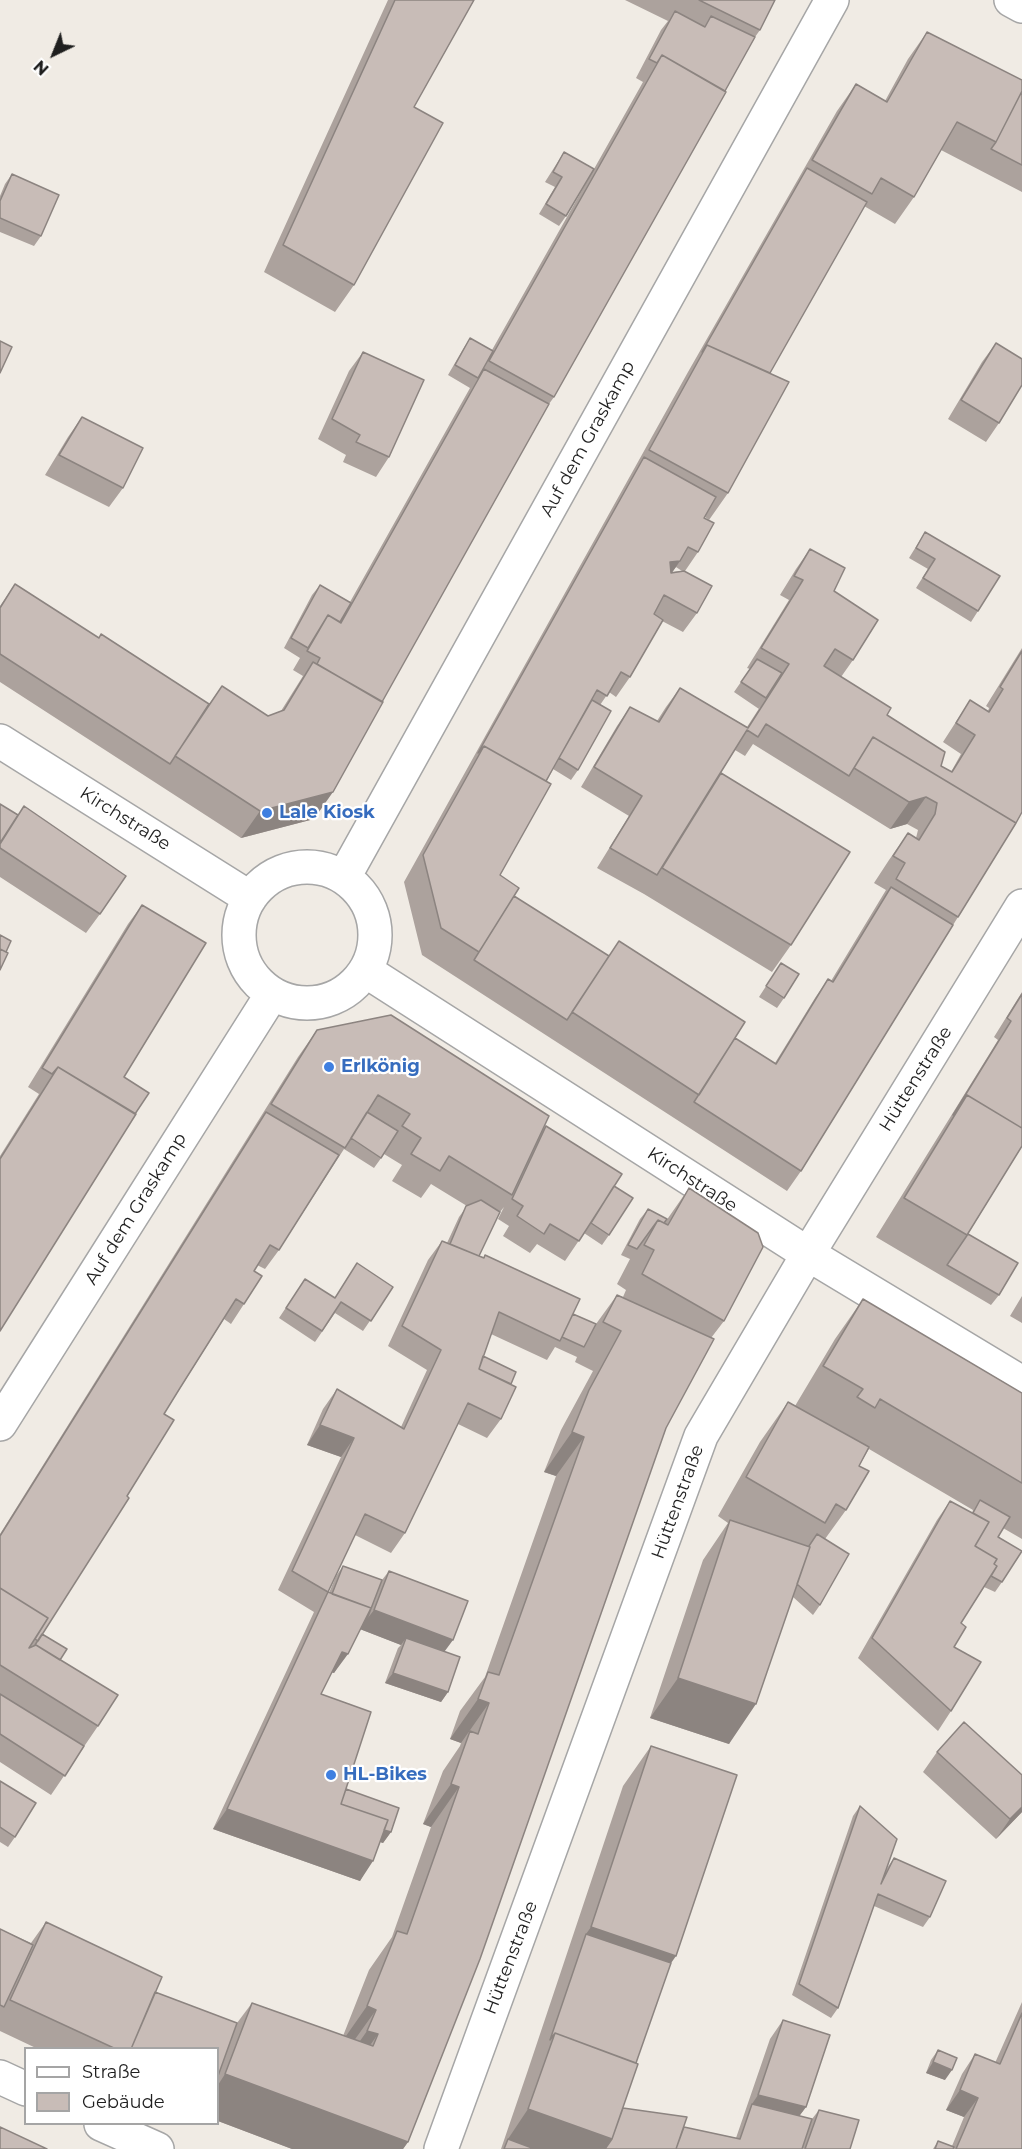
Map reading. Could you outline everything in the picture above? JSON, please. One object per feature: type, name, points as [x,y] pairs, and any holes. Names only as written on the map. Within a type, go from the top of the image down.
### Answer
[{"type":"street","name":"Auf dem Graskamp","points":[[344,877],[832,0]]},
{"type":"street","points":[[1011,0],[1022,6]]},
{"type":"street","name":"Kirchstraße","points":[[0,741],[250,897]]},
{"type":"street","points":[[304,866],[326,869],[344,877],[361,892],[372,910],[376,931],[374,952],[366,971],[352,987],[334,998],[313,1003],[292,1002],[272,993],[256,979],[244,961],[239,939],[241,917],[250,897],[264,882],[283,870],[304,866]]},
{"type":"street","name":"Hüttenstraße","points":[[441,2149],[701,1436],[808,1254],[1022,906]]},
{"type":"street","name":"Kirchstraße","points":[[366,971],[808,1254],[1022,1383]]},
{"type":"street","name":"Auf dem Graskamp","points":[[0,1424],[272,993]]},
{"type":"street","points":[[0,2077],[24,2088]]},
{"type":"street","points":[[103,2125],[157,2149]]},
{"type":"building","points":[[395,0],[474,0],[414,107],[443,123],[354,285],[283,245]]},
{"type":"building","points":[[699,0],[775,0],[760,30]]},
{"type":"building","points":[[675,11],[705,27],[711,16],[755,37],[725,91],[662,55],[657,63],[649,59]]},
{"type":"building","points":[[927,32],[1022,80],[1022,91],[996,142],[957,122],[914,197],[881,178],[872,194],[812,160],[856,84],[887,102]]},
{"type":"building","points":[[662,55],[726,92],[554,397],[489,361]]},
{"type":"building","points":[[1022,91],[1022,165],[991,149]]},
{"type":"building","points":[[564,152],[594,169],[566,216],[546,204],[562,177],[553,172]]},
{"type":"building","points":[[807,168],[867,202],[770,373],[707,345],[702,352]]},
{"type":"building","points":[[12,174],[59,195],[41,236],[0,218],[0,201]]},
{"type":"building","points":[[470,338],[493,351],[478,378],[455,365]]},
{"type":"building","points":[[0,341],[12,347],[0,373]]},
{"type":"building","points":[[996,343],[1022,359],[1022,385],[999,423],[961,400]]},
{"type":"building","points":[[707,345],[789,382],[728,493],[649,450]]},
{"type":"building","points":[[363,352],[424,380],[389,457],[356,442],[360,435],[332,419]]},
{"type":"building","points":[[484,369],[549,404],[382,702],[317,664],[320,658],[307,651],[328,615],[341,623]]},
{"type":"building","points":[[82,417],[143,448],[123,488],[59,455]]},
{"type":"building","points":[[644,457],[716,497],[704,518],[714,523],[698,552],[688,547],[680,561],[670,562],[671,573],[684,571],[712,586],[697,613],[664,595],[654,614],[663,620],[630,677],[621,672],[607,696],[597,690],[546,781],[484,746],[478,753]]},
{"type":"building","points":[[925,532],[1000,576],[978,611],[923,578],[935,559],[916,548]]},
{"type":"building","points":[[810,549],[845,568],[834,591],[878,620],[853,660],[835,649],[824,666],[891,708],[887,715],[945,752],[941,766],[952,772],[975,735],[956,723],[970,700],[989,712],[1003,689],[1000,687],[1022,651],[1022,812],[1016,823],[873,737],[849,776],[766,724],[758,737],[747,730],[657,875],[610,848],[642,796],[594,767],[630,707],[659,722],[680,688],[748,728],[789,664],[761,648],[803,580],[794,576]]},
{"type":"building","points":[[15,584],[99,638],[101,634],[209,704],[170,764],[0,654],[0,608]]},
{"type":"building","points":[[320,585],[351,603],[340,622],[328,615],[308,648],[291,638]]},
{"type":"building","points":[[757,659],[782,673],[766,698],[741,682]]},
{"type":"building","points":[[313,662],[383,702],[333,792],[260,811],[175,756],[222,686],[268,716],[284,710]]},
{"type":"building","points":[[592,700],[611,711],[578,770],[559,758]]},
{"type":"building","points":[[873,737],[1016,823],[958,917],[896,879],[905,863],[893,856],[908,833],[919,840],[935,814],[937,803],[926,797],[909,802],[854,768]]},
{"type":"building","points":[[484,746],[551,784],[500,875],[519,888],[479,952],[441,928],[423,855]]},
{"type":"building","points":[[721,773],[850,852],[791,945],[662,868]]},
{"type":"building","points":[[0,804],[18,815],[0,843]]},
{"type":"building","points":[[24,806],[126,876],[100,914],[0,848],[0,844]]},
{"type":"building","points":[[891,887],[953,925],[801,1171],[694,1102],[735,1038],[776,1064],[828,979],[833,982]]},
{"type":"building","points":[[514,896],[609,956],[567,1020],[474,960]]},
{"type":"building","points":[[142,905],[206,943],[124,1077],[149,1093],[135,1114],[58,1067],[52,1074],[42,1068]]},
{"type":"building","points":[[0,935],[11,941],[6,952],[0,949]]},
{"type":"building","points":[[619,941],[745,1022],[699,1095],[572,1012]]},
{"type":"building","points":[[0,949],[8,953],[0,970]]},
{"type":"building","points":[[781,963],[799,974],[784,998],[766,986]]},
{"type":"building","points":[[1022,994],[1022,1128],[967,1095],[953,1115],[1011,1021],[1007,1018]]},
{"type":"building","points":[[391,1015],[549,1116],[512,1195],[449,1156],[440,1171],[411,1154],[421,1138],[402,1126],[410,1114],[378,1095],[345,1148],[271,1104],[317,1030]]},
{"type":"building","points":[[58,1067],[136,1114],[0,1331],[0,1159]]},
{"type":"building","points":[[967,1095],[1022,1128],[1022,1146],[967,1235],[904,1198]]},
{"type":"building","points":[[266,1112],[339,1155],[279,1250],[270,1245],[254,1271],[262,1276],[244,1304],[236,1299],[180,1388],[164,1414],[174,1420],[127,1496],[129,1498],[38,1641],[35,1639],[48,1618],[0,1588],[0,1536]]},
{"type":"building","points":[[367,1112],[398,1131],[381,1158],[351,1138]]},
{"type":"building","points":[[546,1126],[622,1174],[579,1241],[550,1224],[544,1234],[517,1216],[523,1206],[512,1199]]},
{"type":"building","points":[[614,1186],[633,1198],[609,1235],[591,1223]]},
{"type":"building","points":[[689,1188],[758,1233],[763,1247],[724,1321],[642,1274],[654,1250],[644,1245],[658,1220],[668,1225]]},
{"type":"building","points":[[481,1200],[500,1212],[479,1256],[450,1244],[466,1206]]},
{"type":"building","points":[[648,1209],[667,1219],[664,1223],[658,1220],[637,1249],[628,1245]]},
{"type":"building","points":[[968,1234],[1018,1263],[999,1295],[947,1265]]},
{"type":"building","points":[[442,1241],[484,1258],[485,1255],[580,1299],[560,1341],[499,1312],[479,1369],[516,1387],[501,1419],[468,1403],[405,1533],[365,1514],[328,1592],[292,1571],[354,1438],[320,1425],[337,1389],[404,1429],[441,1350],[402,1326]]},
{"type":"building","points":[[357,1263],[393,1287],[371,1321],[341,1302],[322,1331],[286,1308],[305,1279],[335,1298]]},
{"type":"building","points":[[617,1295],[714,1339],[666,1428],[480,1959],[408,2142],[225,2074],[252,2003],[373,2046],[378,2034],[367,2031],[376,2010],[367,2006],[397,1931],[407,1934],[459,1787],[451,1784],[470,1731],[478,1734],[489,1703],[478,1699],[488,1672],[499,1675],[584,1437],[572,1432],[589,1390],[621,1331],[603,1322]]},
{"type":"building","points":[[863,1299],[1022,1393],[1022,1483],[880,1399],[875,1408],[857,1397],[863,1389],[823,1366]]},
{"type":"building","points":[[573,1314],[596,1324],[584,1347],[562,1337]]},
{"type":"building","points":[[483,1356],[516,1372],[511,1384],[479,1369]]},
{"type":"building","points":[[788,1402],[869,1447],[859,1466],[869,1471],[846,1510],[836,1504],[825,1523],[746,1477]]},
{"type":"building","points":[[980,1500],[1010,1517],[998,1537],[1022,1551],[1002,1582],[991,1576],[997,1566],[994,1564],[997,1559],[975,1546],[989,1522],[973,1513]]},
{"type":"building","points":[[950,1501],[989,1522],[975,1546],[997,1559],[994,1564],[997,1566],[961,1623],[966,1627],[954,1647],[981,1662],[951,1711],[872,1638]]},
{"type":"building","points":[[730,1520],[810,1547],[756,1704],[678,1678]]},
{"type":"building","points":[[817,1534],[849,1554],[820,1605],[797,1584],[809,1546]]},
{"type":"building","points":[[343,1566],[382,1580],[367,1619],[371,1608],[332,1594]]},
{"type":"building","points":[[389,1571],[468,1601],[453,1640],[374,1610]]},
{"type":"building","points":[[0,1588],[48,1618],[29,1648],[36,1645],[118,1695],[98,1726],[0,1665]]},
{"type":"building","points":[[328,1592],[371,1608],[348,1654],[342,1652],[321,1694],[371,1712],[341,1804],[388,1820],[373,1861],[227,1809]]},
{"type":"building","points":[[42,1634],[67,1649],[60,1660],[35,1645]]},
{"type":"building","points":[[406,1638],[460,1657],[448,1692],[393,1673]]},
{"type":"building","points":[[0,1694],[84,1746],[65,1776],[0,1734]]},
{"type":"building","points":[[964,1722],[1022,1775],[1022,1807],[1010,1819],[937,1752]]},
{"type":"building","points":[[651,1746],[737,1775],[676,1956],[591,1927]]},
{"type":"building","points":[[0,1781],[36,1803],[15,1837],[0,1827]]},
{"type":"building","points":[[346,1789],[399,1808],[391,1832],[384,1830],[388,1820],[341,1804]]},
{"type":"building","points":[[860,1806],[897,1839],[881,1884],[894,1858],[946,1881],[930,1917],[878,1894],[838,2008],[799,1984]]},
{"type":"building","points":[[46,1922],[162,1977],[132,2047],[112,2047],[10,2000]]},
{"type":"building","points":[[0,1929],[33,1945],[4,2007],[0,2005]]},
{"type":"building","points":[[586,1934],[671,1963],[636,2063],[555,2033],[550,2040]]},
{"type":"building","points":[[155,1992],[237,2023],[219,2073],[219,2047],[132,2047]]},
{"type":"building","points":[[1022,2013],[1022,2149],[956,2149],[978,2098],[960,2090],[975,2054],[1000,2064]]},
{"type":"building","points":[[783,2020],[830,2035],[806,2107],[758,2095]]},
{"type":"building","points":[[555,2033],[638,2064],[612,2139],[528,2109]]},
{"type":"building","points":[[938,2050],[957,2058],[952,2070],[933,2062]]},
{"type":"building","points":[[752,2104],[812,2119],[802,2149],[676,2149],[684,2127],[740,2139]]},
{"type":"building","points":[[623,2108],[687,2117],[676,2149],[605,2149],[612,2139]]},
{"type":"building","points":[[819,2110],[859,2120],[850,2149],[805,2149]]},
{"type":"building","points":[[0,2127],[47,2149],[0,2149]]},
{"type":"building","points":[[508,2139],[532,2148],[532,2149],[504,2149]]},
{"type":"building","points":[[938,2141],[954,2147],[953,2149],[935,2149]]},
{"type":"place","name":"Lale Kiosk","points":[[267,813]]},
{"type":"place","name":"Erlkönig","points":[[329,1067]]},
{"type":"place","name":"HL-Bikes","points":[[331,1775]]}]
